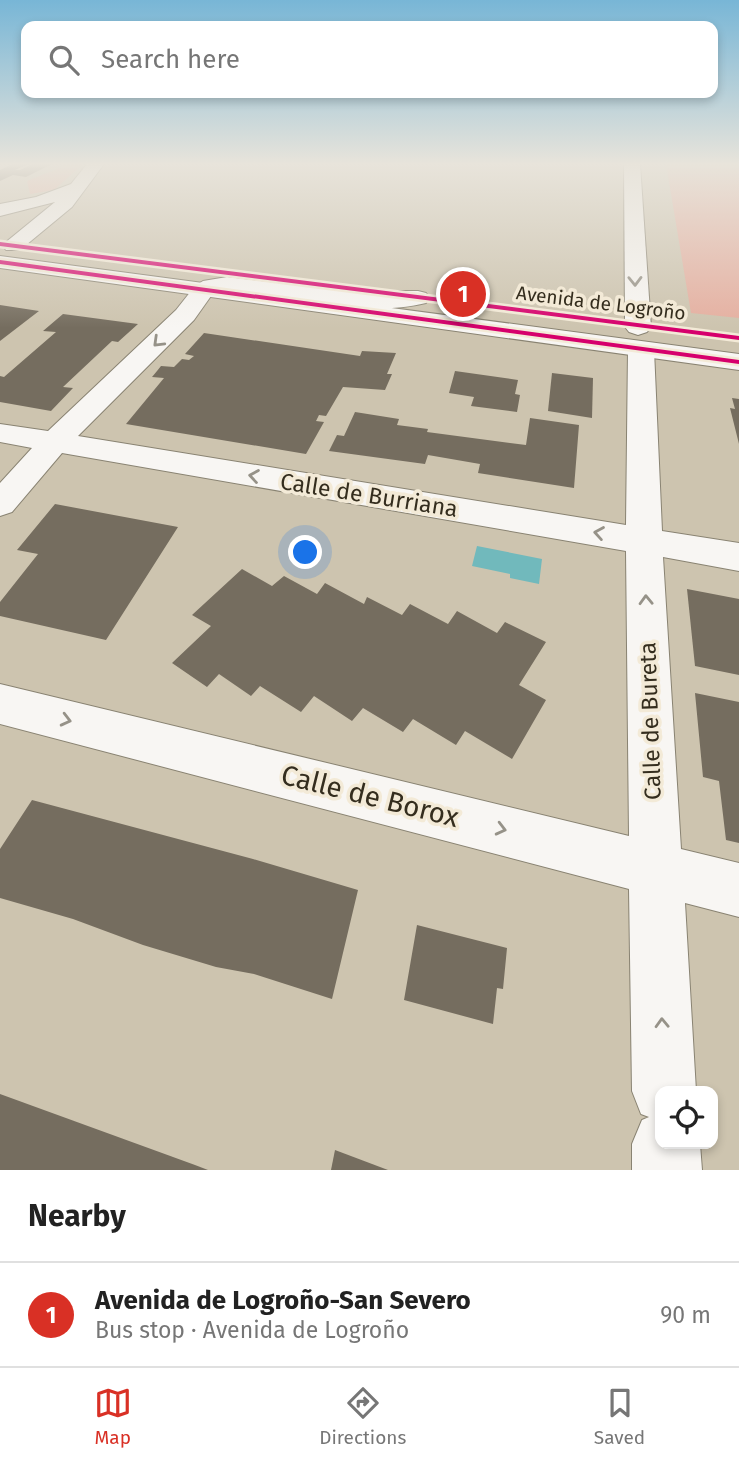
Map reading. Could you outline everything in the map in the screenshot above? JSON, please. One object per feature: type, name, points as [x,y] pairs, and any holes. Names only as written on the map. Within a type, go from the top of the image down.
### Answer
[{"type":"street","points":[[36,219],[41,224]]},
{"type":"street","points":[[3,251],[47,219]]},
{"type":"street","name":"Calle de Bureta","points":[[635,219],[664,1086]]},
{"type":"street","name":"Avenida de Logroño","points":[[3,251],[203,291],[640,338],[739,338]]},
{"type":"street","name":"Avenida de Logroño","points":[[3,251],[418,298],[640,338],[739,362]]},
{"type":"street","name":"Avenida de Logroño","points":[[203,291],[218,284],[227,284],[364,299],[393,301],[418,298]]},
{"type":"street","points":[[0,504],[55,442],[185,315],[203,291]]},
{"type":"street","name":"Calle de Burriana","points":[[0,433],[739,557]]},
{"type":"street","name":"Calle de Borox","points":[[0,704],[739,890]]},
{"type":"street","points":[[666,1149],[667,1170]]},
{"type":"shaded area","points":[[675,219],[739,219],[739,318],[691,313]]},
{"type":"water","points":[[477,546],[542,559],[539,584],[510,578],[510,574],[472,566]]},
{"type":"building","points":[[0,305],[39,311],[0,341]]},
{"type":"building","points":[[63,314],[138,324],[118,342],[112,341],[63,387],[73,388],[51,411],[0,402],[0,376],[4,377],[56,332],[43,331]]},
{"type":"building","points":[[204,333],[360,356],[362,351],[396,353],[387,374],[392,374],[385,390],[343,387],[326,416],[319,415],[316,421],[324,422],[306,454],[126,424],[164,378],[152,377],[161,366],[174,367],[182,359],[189,360],[194,356],[185,354]]},
{"type":"building","points":[[455,371],[518,380],[515,394],[520,395],[517,412],[471,406],[474,397],[449,393]]},
{"type":"building","points":[[552,373],[593,378],[592,418],[548,411]]},
{"type":"building","points":[[732,398],[739,399],[739,444],[730,408],[735,409]]},
{"type":"building","points":[[355,412],[399,419],[397,425],[428,429],[427,432],[526,445],[530,418],[579,425],[574,488],[478,473],[480,464],[428,455],[425,464],[329,451],[337,435],[344,436]]},
{"type":"building","points":[[55,504],[178,527],[106,640],[0,616],[0,602],[38,554],[17,550]]},
{"type":"building","points":[[242,569],[272,586],[284,576],[317,594],[325,583],[364,604],[367,597],[402,615],[410,604],[448,624],[457,611],[497,633],[505,622],[546,642],[519,685],[546,700],[512,759],[465,731],[456,745],[413,719],[403,732],[363,708],[352,721],[314,696],[301,712],[260,686],[251,696],[219,674],[207,687],[172,663],[211,626],[192,615]]},
{"type":"building","points":[[687,589],[739,599],[739,675],[695,666]]},
{"type":"building","points":[[695,693],[739,702],[739,843],[726,840],[719,781],[703,777]]},
{"type":"building","points":[[32,800],[358,890],[332,999],[254,974],[216,967],[143,945],[73,919],[0,898],[0,849]]},
{"type":"building","points":[[417,925],[507,948],[503,989],[497,988],[493,1024],[404,1000]]},
{"type":"building","points":[[0,1094],[195,1165],[208,1170],[0,1170]]},
{"type":"building","points":[[335,1150],[388,1170],[331,1170]]},
{"type":"cycle path","points":[[0,244],[739,338]]},
{"type":"cycle path","points":[[0,262],[739,362]]},
{"type":"place","name":"Avenida de Logroño-San Severo","points":[[463,294]]}]
